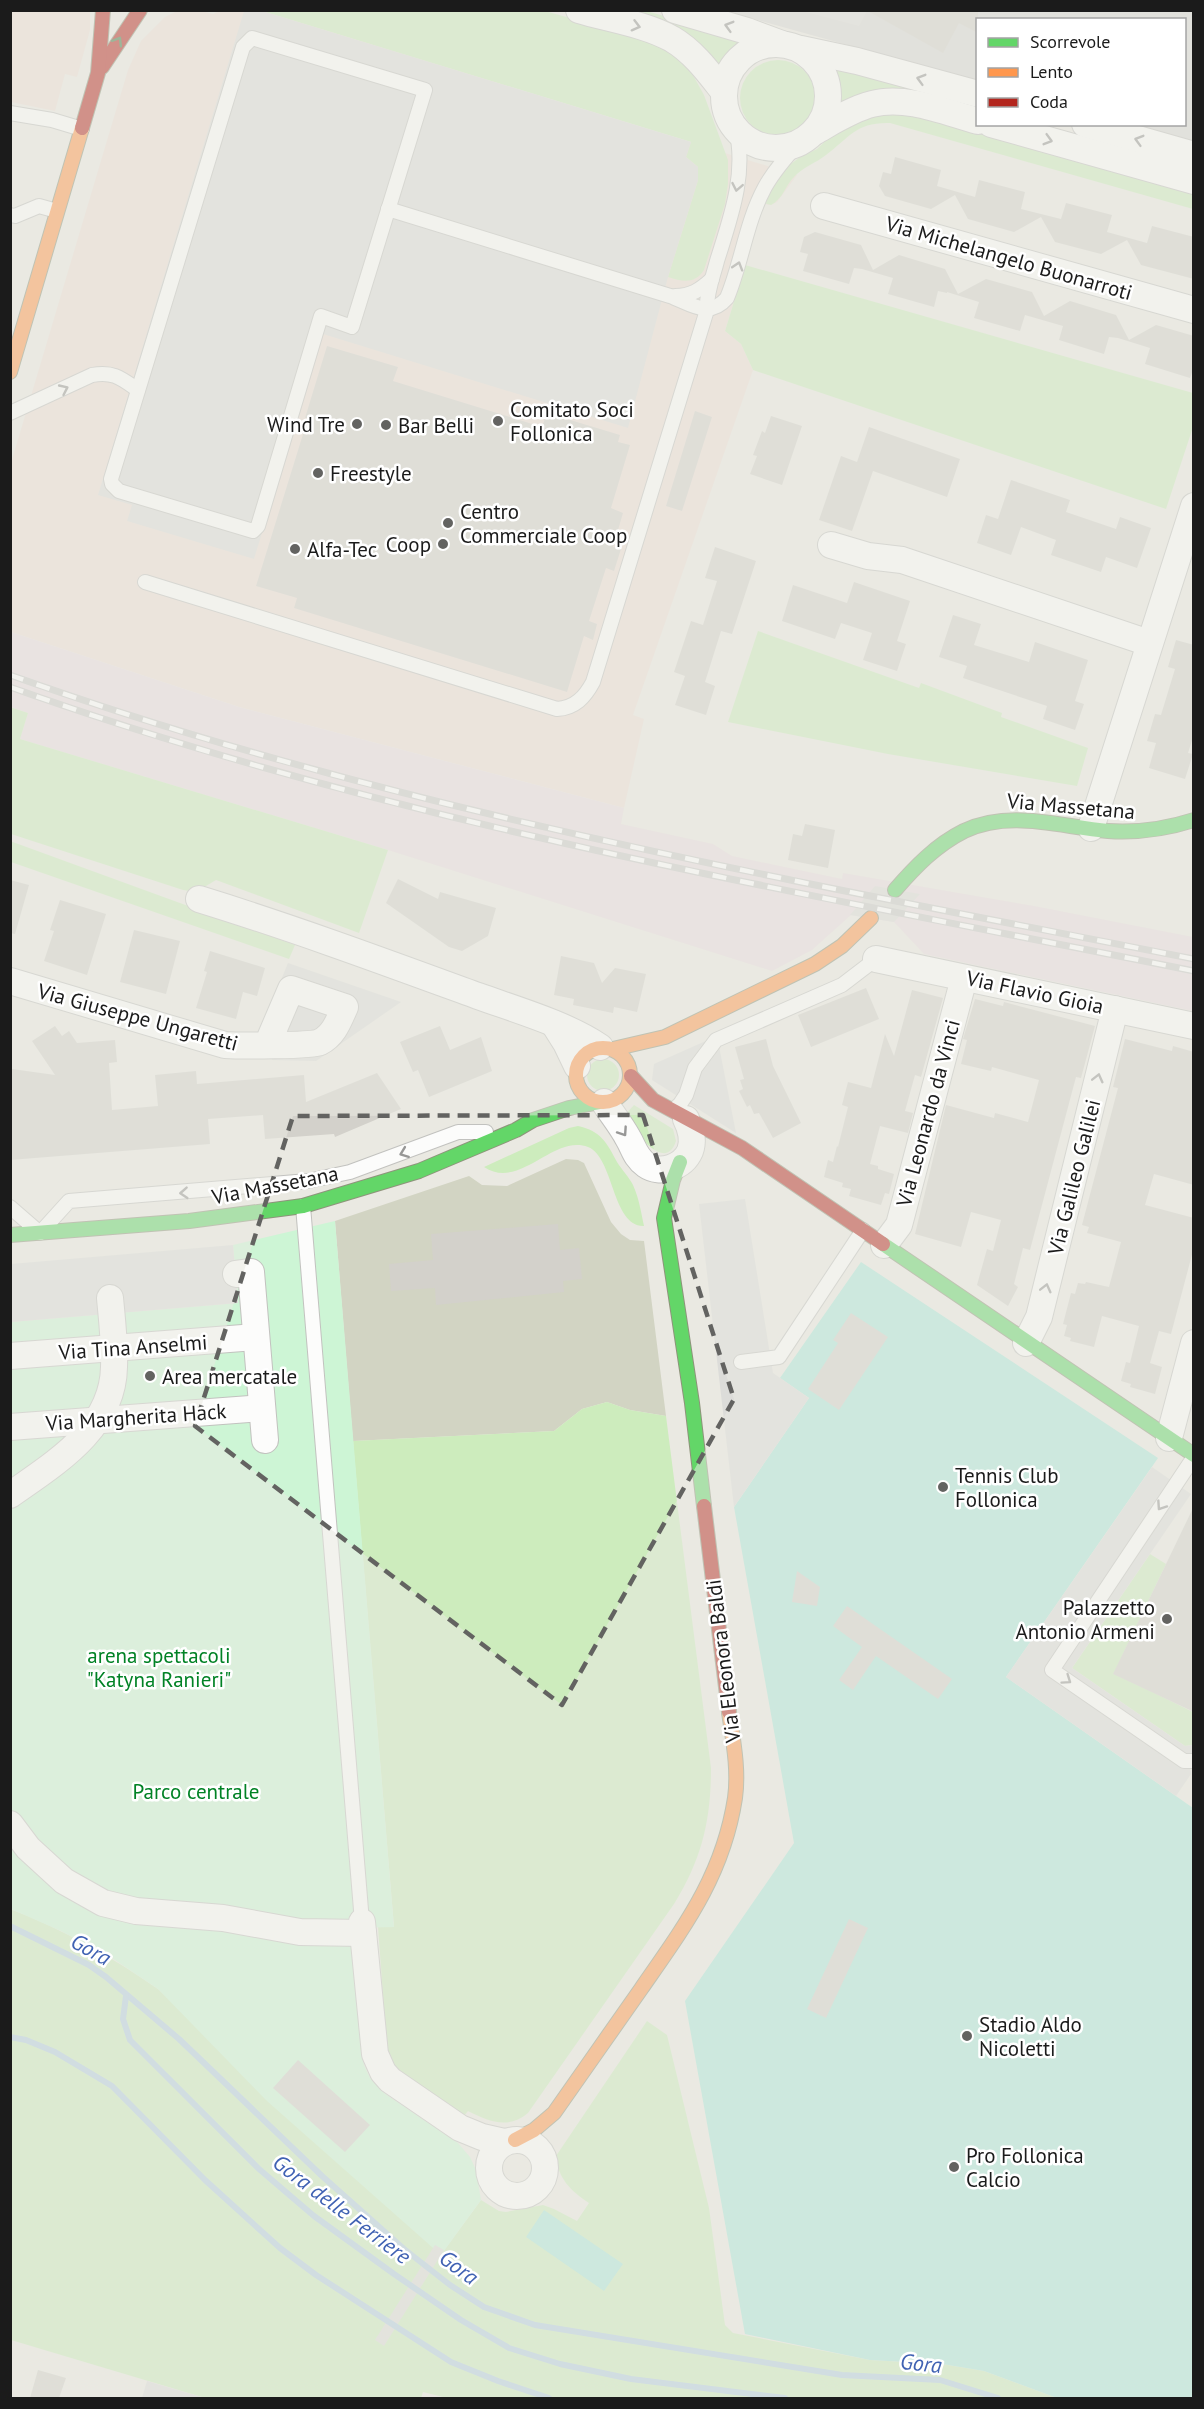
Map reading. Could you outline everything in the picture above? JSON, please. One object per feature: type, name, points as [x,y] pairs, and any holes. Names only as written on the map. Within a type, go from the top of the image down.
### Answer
[{"type":"main road","points":[[10,372],[98,73],[103,10]]},
{"type":"main road","points":[[98,73],[140,10]]},
{"type":"main road","name":"Via Massetana","points":[[895,890],[937,847],[966,829],[981,823],[1003,819],[1022,819],[1140,833],[1167,829],[1194,820]]},
{"type":"main road","name":"Via Massetana","points":[[533,1120],[569,1080],[586,1053],[664,1037],[815,964],[842,946],[871,918]]},
{"type":"main road","name":"Via Massetana","points":[[10,1235],[189,1221],[303,1206],[419,1171],[516,1130],[533,1120],[569,1108],[618,1099],[624,1093],[631,1074],[664,1037]]},
{"type":"main road","points":[[607,1048],[626,1060],[631,1074],[649,1097],[758,1159],[1194,1456]]},
{"type":"main road","points":[[569,1080],[584,1095],[602,1102]]},
{"type":"main road","name":"Via Eleonora Baldi","points":[[510,2141],[534,2130],[554,2113],[695,1911],[720,1858],[735,1796],[736,1766],[693,1415],[664,1218],[673,1180],[685,1157]]},
{"type":"street","points":[[579,10],[658,32],[673,40],[706,69],[724,92]]},
{"type":"street","points":[[675,10],[747,31],[808,55],[821,69],[828,97],[824,116],[806,137]]},
{"type":"street","points":[[976,93],[857,61],[791,47],[761,46],[743,56],[729,72],[724,92],[727,112],[736,129],[745,137],[765,147],[777,148],[806,137],[859,109],[887,101],[903,102],[976,120]]},
{"type":"street","points":[[999,126],[1194,181]]},
{"type":"street","points":[[1092,126],[1194,155]]},
{"type":"street","name":"Via Michelangelo Buonarroti","points":[[824,206],[1194,310]]},
{"type":"street","points":[[1091,828],[1194,506]]},
{"type":"street","points":[[831,545],[868,556],[902,560],[1149,643]]},
{"type":"street","points":[[199,899],[291,927],[553,1024],[607,1048]]},
{"type":"street","name":"Via Flavio Gioia","points":[[876,959],[1194,1026]]},
{"type":"street","name":"Via Leonardo da Vinci","points":[[874,1237],[899,1225],[964,978]]},
{"type":"street","name":"Via Giuseppe Ungaretti","points":[[10,981],[225,1045],[251,1047],[267,1045]]},
{"type":"street","name":"Via Galileo Galilei","points":[[1026,1342],[1039,1317],[1115,1009]]},
{"type":"street","points":[[553,1024],[566,1043],[569,1080]]},
{"type":"street","points":[[602,1102],[641,1161],[651,1180],[664,1218]]},
{"type":"street","points":[[680,1115],[692,1135],[685,1157]]},
{"type":"street","points":[[641,1161],[655,1169],[671,1168],[685,1157],[714,1149],[727,1150],[758,1159]]},
{"type":"street","points":[[236,1274],[251,1272],[265,1440]]},
{"type":"street","points":[[10,1495],[86,1437],[105,1406],[114,1369],[110,1298]]},
{"type":"street","name":"Via Tina Anselmi","points":[[10,1356],[256,1337]]},
{"type":"street","points":[[1169,1438],[1194,1343]]},
{"type":"street","name":"Via Margherita Hack","points":[[10,1427],[262,1408]]},
{"type":"street","points":[[10,1824],[28,1848],[64,1881],[103,1903],[136,1911],[223,1918],[300,1932],[363,1928],[377,2063],[390,2080],[460,2128],[482,2137],[526,2141],[536,2147],[543,2156],[545,2167],[538,2187],[529,2194],[518,2197],[499,2190],[460,2128]]},
{"type":"street","name":"Via Eleonora Baldi","points":[[543,2156],[554,2113]]},
{"type":"street","points":[[488,2170],[489,2158],[495,2149],[510,2141]]},
{"type":"lane","points":[[252,38],[425,90],[388,209],[352,327],[321,316],[258,526],[253,531],[119,491],[112,484],[111,479],[243,47],[252,38]]},
{"type":"lane","points":[[10,112],[52,120],[82,129]]},
{"type":"lane","points":[[145,582],[557,709],[573,705],[588,692],[593,682],[707,310],[708,293],[734,207],[739,176],[736,129]]},
{"type":"lane","points":[[388,209],[670,296],[707,310],[716,308],[727,298],[761,197],[776,170],[806,137]]},
{"type":"lane","points":[[10,214],[15,216],[39,206],[57,211]]},
{"type":"lane","points":[[670,296],[688,296],[701,289],[712,279]]},
{"type":"lane","points":[[10,413],[92,375],[106,372],[121,378],[138,390]]},
{"type":"lane","points":[[680,1115],[680,1104],[686,1095],[695,1068],[716,1040],[842,985],[876,959]]},
{"type":"lane","points":[[10,1207],[40,1233],[69,1202],[308,1181],[350,1172],[458,1132],[516,1130]]},
{"type":"lane","points":[[303,1206],[363,1928]]},
{"type":"lane","points":[[741,1362],[779,1357],[874,1237]]},
{"type":"lane","points":[[1194,1456],[1052,1670],[1184,1761],[1194,1761]]},
{"type":"highlighted area","points":[[643,1115],[734,1399],[562,1705],[195,1426],[293,1116]]},
{"type":"shaded area","points":[[11,11],[90,11],[90,30],[77,77],[65,74],[55,111],[11,102]]},
{"type":"shaded area","points":[[177,11],[202,11],[213,14],[220,11],[262,11],[797,175],[777,202],[771,205],[763,204],[725,331],[741,344],[753,370],[633,715],[644,719],[624,808],[239,707],[11,632],[11,463],[128,70],[141,41],[165,17]]},
{"type":"shaded area","points":[[244,11],[262,11],[691,142],[686,157],[698,167],[698,180],[668,277],[628,428],[323,334],[254,559],[127,521],[132,505],[98,495]]},
{"type":"shaded area","points":[[725,11],[1193,11],[1193,141],[1138,126],[1186,126],[1186,18],[976,18],[976,81]]},
{"type":"shaded area","points":[[802,11],[867,11],[859,26]]},
{"type":"shaded area","points":[[11,632],[239,707],[624,808],[621,824],[713,844],[732,856],[842,879],[843,873],[1034,906],[1193,937],[1193,1011],[924,954],[894,922],[851,915],[812,950],[772,971],[388,850],[20,739],[28,713],[11,707]]},
{"type":"shaded area","points":[[288,963],[401,1002],[316,1061],[272,1060],[261,1029]]},
{"type":"shaded area","points":[[717,1036],[736,1133],[652,1080],[654,1064]]},
{"type":"shaded area","points":[[566,1159],[584,1163],[611,1222],[621,1234],[630,1240],[644,1241],[666,1416],[630,1410],[607,1402],[582,1409],[554,1431],[353,1441],[335,1221],[469,1176],[482,1185],[507,1186]]},
{"type":"shaded area","points":[[745,1199],[773,1373],[809,1398],[734,1507],[699,1204]]},
{"type":"shaded area","points":[[233,1245],[238,1303],[11,1322],[11,1264]]},
{"type":"shaded area","name":"Pro Follonica Calcio","points":[[861,1262],[1158,1458],[1006,1677],[1193,1808],[1193,2398],[1057,2398],[984,2371],[942,2364],[870,2360],[745,2334],[685,2001],[794,1843],[734,1507],[809,1398],[780,1378]]},
{"type":"shaded area","points":[[1152,1467],[1191,1494],[1072,1668],[1185,1746],[1193,1745],[1193,1753],[1187,1754],[1191,1774],[1176,1796],[1006,1677]]},
{"type":"shaded area","points":[[544,2210],[623,2264],[604,2291],[526,2237]]},
{"type":"shaded area","points":[[147,2381],[205,2398],[142,2398]]},
{"type":"green space","points":[[262,11],[545,11],[663,46],[689,68],[704,95],[728,160],[725,204],[704,270],[697,278],[688,281],[668,277],[698,180],[698,167],[686,157],[691,142]]},
{"type":"green space","points":[[609,11],[646,11],[745,38],[731,49],[715,71]]},
{"type":"green space","points":[[778,60],[792,63],[805,71],[813,84],[816,98],[813,112],[805,125],[792,133],[778,136],[764,133],[751,125],[743,112],[740,98],[743,84],[751,71],[764,63]]},
{"type":"green space","points":[[830,62],[976,102],[976,112],[840,106],[838,79]]},
{"type":"green space","points":[[897,109],[1194,190],[1193,209],[890,123],[869,125],[854,132],[798,174],[775,202],[771,205],[763,203],[787,167],[800,157],[817,149],[843,124]]},
{"type":"green space","points":[[745,265],[1193,393],[1193,427],[1166,509],[753,370],[741,344],[725,331]]},
{"type":"green space","points":[[758,631],[919,688],[921,683],[1002,713],[1001,717],[1088,748],[1077,786],[888,754],[728,722]]},
{"type":"green space","points":[[10,707],[28,713],[20,739],[388,850],[359,933],[216,880],[196,892],[183,890],[11,834]]},
{"type":"green space","points":[[10,841],[295,945],[289,959],[11,862]]},
{"type":"green space","points":[[603,1059],[614,1064],[619,1075],[614,1086],[603,1091],[592,1086],[587,1075],[592,1064]]},
{"type":"green space","points":[[634,1105],[673,1129],[676,1141],[671,1150],[664,1153],[657,1151],[634,1130],[624,1116]]},
{"type":"green space","points":[[578,1126],[598,1135],[630,1179],[644,1226],[633,1223],[625,1215],[603,1164],[597,1153],[588,1147],[575,1145],[562,1148],[511,1172],[497,1172],[484,1167]]},
{"type":"green space","name":"Parco centrale","points":[[335,1221],[394,1927],[352,1928],[364,2065],[370,2078],[384,2093],[458,2143],[470,2157],[476,2170],[481,2200],[441,2255],[267,2101],[158,1989],[112,1958],[61,1931],[11,1909],[11,1322],[238,1303],[233,1245]]},
{"type":"green space","points":[[607,1402],[630,1410],[666,1416],[711,1768],[707,1822],[692,1871],[674,1904],[528,2113],[513,2121],[490,2121],[468,2111],[464,2116],[395,2068],[387,2050],[378,1927],[394,1927],[353,1441],[554,1431],[582,1409]]},
{"type":"green space","points":[[1150,1554],[1166,1564],[1114,1673],[1193,1712],[1193,1745],[1185,1746],[1072,1668]]},
{"type":"green space","points":[[10,1909],[49,1925],[87,1945],[158,1989],[442,2253],[481,2200],[499,2211],[506,2212],[543,2205],[577,2221],[589,2203],[566,2184],[559,2171],[556,2156],[647,2021],[667,2035],[709,2208],[725,2325],[733,2333],[870,2360],[942,2364],[984,2371],[1057,2398],[447,2398],[423,2392],[421,2398],[205,2398],[11,2340]]},
{"type":"pier","points":[[875,886],[920,894],[894,922],[850,915]]},
{"type":"pier","points":[[435,2245],[444,2250],[384,2346],[375,2340]]},
{"type":"building","points":[[866,10],[978,10],[976,32],[959,23],[943,53]]},
{"type":"building","points":[[895,157],[941,170],[937,186],[975,197],[979,180],[1025,192],[1021,209],[1061,219],[1066,203],[1112,215],[1107,232],[1147,243],[1152,226],[1194,237],[1194,279],[1141,265],[1127,240],[1101,254],[1055,242],[1041,217],[1014,232],[968,219],[955,195],[931,209],[885,196],[879,186],[883,172],[891,174]]},
{"type":"building","points":[[815,232],[861,245],[873,270],[899,255],[945,269],[958,294],[986,279],[1032,292],[1044,316],[1070,301],[1116,315],[1129,340],[1156,325],[1194,336],[1194,367],[1190,378],[1145,364],[1150,348],[1118,338],[1109,337],[1104,354],[1059,340],[1063,326],[1025,315],[1020,331],[974,318],[979,302],[947,292],[938,291],[934,307],[888,294],[893,278],[862,269],[854,268],[849,284],[803,271],[808,254],[800,252],[804,237]]},
{"type":"building","name":"Centro Commerciale Coop","points":[[327,346],[398,367],[393,381],[542,427],[547,413],[620,435],[618,442],[630,445],[611,508],[623,513],[613,547],[621,549],[614,571],[606,568],[589,621],[597,624],[593,640],[584,636],[567,692],[294,608],[297,598],[256,586],[308,418],[305,418]]},
{"type":"building","points":[[695,411],[712,417],[682,511],[666,506]]},
{"type":"building","points":[[771,416],[802,426],[782,485],[750,474],[757,456],[753,455],[762,431],[765,433]]},
{"type":"building","points":[[869,427],[960,459],[947,497],[873,471],[852,531],[819,520],[841,456],[857,462]]},
{"type":"building","points":[[1011,480],[1070,500],[1066,512],[1116,529],[1120,517],[1151,528],[1137,568],[1106,557],[1101,572],[1051,555],[1056,540],[1021,527],[1011,555],[977,543],[986,515],[998,519]]},
{"type":"building","points":[[715,547],[756,561],[732,634],[721,631],[705,682],[715,686],[706,715],[675,705],[685,676],[674,672],[691,621],[703,625],[717,581],[705,578]]},
{"type":"building","points":[[854,582],[910,601],[897,641],[906,644],[897,671],[863,660],[872,633],[841,623],[835,639],[782,621],[793,585],[847,603]]},
{"type":"building","points":[[953,615],[981,624],[974,645],[1029,662],[1035,642],[1088,660],[1075,701],[1084,704],[1075,730],[1043,719],[1047,706],[963,678],[967,666],[939,657]]},
{"type":"building","points":[[1176,640],[1194,645],[1194,734],[1188,753],[1193,754],[1185,779],[1149,768],[1156,743],[1147,741],[1155,714],[1161,715],[1175,669],[1168,667]]},
{"type":"building","points":[[805,824],[835,830],[828,868],[788,860],[793,834],[802,836]]},
{"type":"building","points":[[398,879],[438,899],[440,892],[496,908],[488,936],[462,951],[449,947],[386,903]]},
{"type":"building","points":[[10,880],[29,885],[15,934],[10,933]]},
{"type":"building","points":[[60,900],[106,914],[87,975],[44,961],[54,931],[50,930]]},
{"type":"building","points":[[134,930],[180,941],[166,994],[120,982]]},
{"type":"building","points":[[210,951],[265,968],[257,996],[243,992],[236,1019],[196,1008],[207,972],[204,971]]},
{"type":"building","points":[[561,956],[594,963],[602,983],[615,968],[646,974],[637,1012],[614,1007],[613,1013],[573,1005],[574,999],[554,995]]},
{"type":"building","points":[[866,988],[879,1019],[811,1047],[798,1015]]},
{"type":"building","points":[[912,990],[943,998],[921,1077],[915,1075],[905,1111],[913,1113],[908,1133],[880,1126],[870,1164],[894,1174],[889,1194],[885,1193],[881,1205],[849,1196],[851,1189],[842,1187],[843,1183],[824,1177],[828,1160],[833,1162],[838,1147],[848,1107],[842,1105],[848,1082],[871,1088],[885,1034],[894,1056]]},
{"type":"building","points":[[975,999],[1003,1006],[1004,1002],[1095,1026],[1081,1078],[1076,1077],[1030,1250],[1023,1248],[1014,1284],[1018,1287],[1008,1306],[977,1285],[987,1249],[993,1251],[1001,1220],[971,1212],[961,1247],[915,1234],[946,1105],[994,1118],[995,1113],[1028,1122],[1039,1080],[992,1067],[991,1071],[961,1064],[967,1040],[963,1039]]},
{"type":"building","points":[[55,1026],[62,1036],[69,1031],[77,1043],[115,1040],[117,1062],[109,1063],[112,1110],[158,1106],[155,1075],[196,1071],[197,1084],[304,1075],[306,1102],[377,1073],[401,1109],[335,1137],[334,1134],[265,1139],[263,1115],[208,1119],[210,1144],[10,1160],[12,1069],[55,1075],[32,1041]]},
{"type":"building","points":[[440,1026],[450,1050],[481,1037],[492,1071],[429,1097],[418,1070],[413,1072],[400,1042]]},
{"type":"building","points":[[766,1039],[773,1066],[801,1123],[773,1138],[759,1113],[754,1114],[750,1105],[747,1107],[739,1091],[743,1089],[740,1080],[744,1079],[735,1047]]},
{"type":"building","points":[[1125,1039],[1172,1051],[1173,1046],[1194,1052],[1194,1185],[1154,1174],[1145,1205],[1194,1218],[1194,1247],[1171,1334],[1159,1331],[1150,1363],[1162,1367],[1155,1394],[1130,1387],[1131,1384],[1121,1381],[1126,1362],[1130,1363],[1139,1326],[1102,1316],[1094,1347],[1070,1341],[1071,1338],[1064,1336],[1067,1325],[1063,1324],[1071,1293],[1075,1294],[1078,1283],[1085,1284],[1086,1282],[1109,1287],[1121,1242],[1087,1233],[1089,1227],[1082,1225],[1118,1088],[1113,1087]]},
{"type":"building","points":[[558,1224],[560,1250],[579,1248],[582,1279],[563,1281],[564,1292],[436,1305],[435,1288],[391,1291],[389,1264],[433,1260],[431,1234]]},
{"type":"building","points":[[851,1313],[888,1337],[839,1410],[808,1389],[838,1343],[833,1340]]},
{"type":"building","name":"Palazzetto Antonio Armeni","points":[[1194,1506],[1194,1712],[1113,1674]]},
{"type":"building","points":[[797,1571],[820,1587],[817,1606],[792,1602]]},
{"type":"building","points":[[847,1606],[952,1679],[938,1699],[876,1656],[853,1690],[839,1680],[862,1647],[833,1626]]},
{"type":"building","points":[[849,1919],[868,1928],[826,2018],[807,2009]]},
{"type":"building","points":[[298,2060],[370,2125],[345,2152],[273,2088]]},
{"type":"building","points":[[38,2370],[66,2378],[59,2398],[30,2398]]},
{"type":"waterway","name":"Gora","points":[[10,1926],[89,1965],[106,1977],[179,2039],[322,2176],[404,2249],[450,2285],[484,2307],[535,2325],[842,2375],[940,2380],[998,2398]]},
{"type":"waterway","name":"Gora delle Ferriere","points":[[126,1996],[123,2019],[130,2040],[259,2169],[314,2216],[461,2320],[509,2348],[560,2364],[631,2379],[785,2398]]},
{"type":"waterway","points":[[10,2037],[26,2040],[55,2052],[112,2086],[205,2180],[280,2248],[316,2275],[451,2362],[549,2398]]},
{"type":"railway","points":[[10,675],[155,723],[301,766],[448,804],[745,871],[1194,959]]},
{"type":"railway","points":[[10,687],[155,735],[301,778],[448,816],[745,882],[1194,971]]},
{"type":"traffic: fast","points":[[895,890],[918,865],[944,843],[964,831],[982,825],[1018,820],[1108,831],[1141,831],[1194,820]]},
{"type":"traffic: fast","points":[[10,1235],[189,1221],[303,1206],[419,1171],[516,1130],[533,1120],[569,1108],[600,1102]]},
{"type":"traffic: fast","points":[[680,1162],[664,1218],[692,1403],[704,1506]]},
{"type":"traffic: fast","points":[[883,1244],[1194,1455]]},
{"type":"traffic: slow","points":[[10,372],[82,128]]},
{"type":"traffic: slow","points":[[613,1049],[665,1037],[815,964],[842,946],[871,918]]},
{"type":"traffic: slow","points":[[598,1048],[608,1048],[618,1052],[626,1060],[630,1075],[626,1090],[618,1098],[608,1102],[598,1102],[588,1098],[580,1090],[576,1080],[576,1070],[580,1060],[588,1052],[598,1048]]},
{"type":"traffic: slow","points":[[515,2140],[534,2130],[554,2113],[700,1900],[721,1852],[735,1798],[736,1766],[729,1712]]},
{"type":"traffic: jam","points":[[82,128],[98,73],[103,10]]},
{"type":"traffic: jam","points":[[102,67],[140,10]]},
{"type":"traffic: jam","points":[[631,1076],[653,1100],[742,1148],[883,1244]]},
{"type":"traffic: jam","points":[[704,1506],[729,1712]]},
{"type":"place","name":"Comitato Soci Follonica","points":[[498,421]]},
{"type":"place","name":"Wind Tre","points":[[357,424]]},
{"type":"place","name":"Bar Belli","points":[[386,425]]},
{"type":"place","name":"Freestyle","points":[[318,473]]},
{"type":"place","name":"Centro Commerciale Coop","points":[[448,523]]},
{"type":"place","name":"Coop","points":[[443,544]]},
{"type":"place","name":"Alfa-Tec","points":[[295,549]]},
{"type":"place","name":"Area mercatale","points":[[150,1376]]},
{"type":"place","name":"Tennis Club Follonica","points":[[943,1487]]},
{"type":"place","name":"Palazzetto Antonio Armeni","points":[[1167,1619]]},
{"type":"place","name":"Stadio Aldo Nicoletti","points":[[967,2036]]},
{"type":"place","name":"Pro Follonica Calcio","points":[[954,2167]]},
{"type":"park label","name":"arena spettacoli \"Katyna Ranieri\"","points":[[159,1667]]}]
